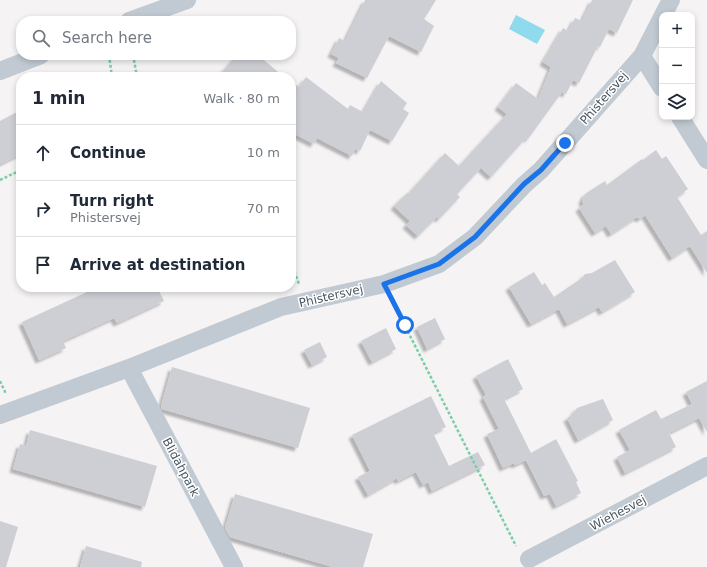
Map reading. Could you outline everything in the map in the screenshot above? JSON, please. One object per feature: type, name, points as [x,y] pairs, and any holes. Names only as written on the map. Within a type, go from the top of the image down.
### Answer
[{"type":"street","points":[[143,16],[187,0]]},
{"type":"street","name":"Phistersvej","points":[[665,12],[671,0]]},
{"type":"street","name":"Phistersvej","points":[[0,415],[128,368],[281,307],[384,284],[439,264],[475,237],[524,184],[541,170],[642,56],[659,24]]},
{"type":"street","points":[[642,56],[660,84]]},
{"type":"street","points":[[0,71],[28,60]]},
{"type":"street","points":[[682,120],[707,160]]},
{"type":"street","name":"Blidahpark","points":[[128,368],[234,567]]},
{"type":"street","name":"Wiehesvej","points":[[529,559],[707,466]]},
{"type":"path","points":[[110,60],[111,72]]},
{"type":"path","points":[[134,60],[136,72]]},
{"type":"path","points":[[0,180],[16,172]]},
{"type":"path","points":[[384,284],[516,546],[529,559]]},
{"type":"water","points":[[516,15],[545,30],[537,44],[509,29]]},
{"type":"building","points":[[365,0],[436,0],[424,19],[434,26],[421,52],[389,36],[367,78],[336,63],[339,58],[331,54],[339,38],[345,41]]},
{"type":"building","points":[[592,0],[633,0],[617,33],[609,29],[600,47],[598,46],[579,83],[573,80],[566,94],[562,92],[528,139],[526,138],[491,177],[481,168],[457,194],[460,197],[439,219],[437,217],[418,236],[406,225],[410,221],[394,206],[407,193],[408,194],[445,153],[459,166],[507,114],[498,107],[516,83],[538,99],[551,67],[543,62],[563,28],[568,31],[575,18],[582,21]]},
{"type":"building","points":[[233,60],[264,60],[278,72],[222,72]]},
{"type":"building","points":[[306,77],[348,109],[350,105],[363,112],[381,81],[407,103],[403,109],[409,113],[392,141],[370,130],[360,151],[355,149],[352,156],[317,138],[314,144],[296,135],[296,85],[299,87]]},
{"type":"building","points":[[16,113],[16,156],[0,164],[0,121]]},
{"type":"building","points":[[656,150],[662,159],[666,156],[688,189],[677,197],[701,235],[707,231],[707,273],[690,246],[672,258],[645,215],[640,219],[637,217],[611,234],[606,226],[595,233],[579,208],[584,204],[582,201],[585,194],[605,181],[607,185]]},
{"type":"building","points":[[615,260],[635,292],[602,312],[599,307],[567,324],[559,309],[531,324],[509,287],[534,272],[542,285],[545,283],[554,297],[582,278],[585,274],[592,273]]},
{"type":"building","points":[[87,292],[160,292],[164,301],[117,323],[114,318],[63,341],[66,348],[39,360],[22,322]]},
{"type":"building","points":[[435,318],[445,339],[427,349],[417,327]]},
{"type":"building","points":[[386,328],[396,349],[372,362],[361,341]]},
{"type":"building","points":[[320,342],[327,357],[312,365],[304,350]]},
{"type":"building","points":[[508,359],[523,389],[504,399],[531,453],[556,439],[578,481],[576,482],[581,493],[556,506],[550,494],[544,496],[526,460],[503,468],[487,434],[499,429],[483,397],[486,395],[476,376]]},
{"type":"building","points":[[172,367],[310,408],[298,448],[162,409],[161,406]]},
{"type":"building","points":[[707,381],[707,432],[699,418],[669,433],[676,447],[625,473],[617,457],[630,450],[619,430],[656,410],[661,419],[692,404],[686,392]]},
{"type":"building","points":[[431,396],[446,427],[433,433],[449,466],[478,452],[485,465],[432,491],[428,482],[423,485],[416,472],[398,481],[397,478],[368,495],[358,477],[370,471],[352,435]]},
{"type":"building","points":[[603,399],[613,420],[578,440],[567,418],[572,415],[577,408]]},
{"type":"building","points":[[30,430],[157,466],[145,507],[13,469],[20,444],[26,446]]},
{"type":"building","points":[[235,494],[373,534],[363,567],[333,567],[230,537],[225,528]]},
{"type":"building","points":[[0,521],[18,527],[6,567],[0,567]]},
{"type":"building","points":[[86,546],[142,562],[141,567],[80,567]]},
{"type":"route","points":[[405,325],[384,284],[439,264],[475,237],[524,184],[541,170],[565,143]]}]
